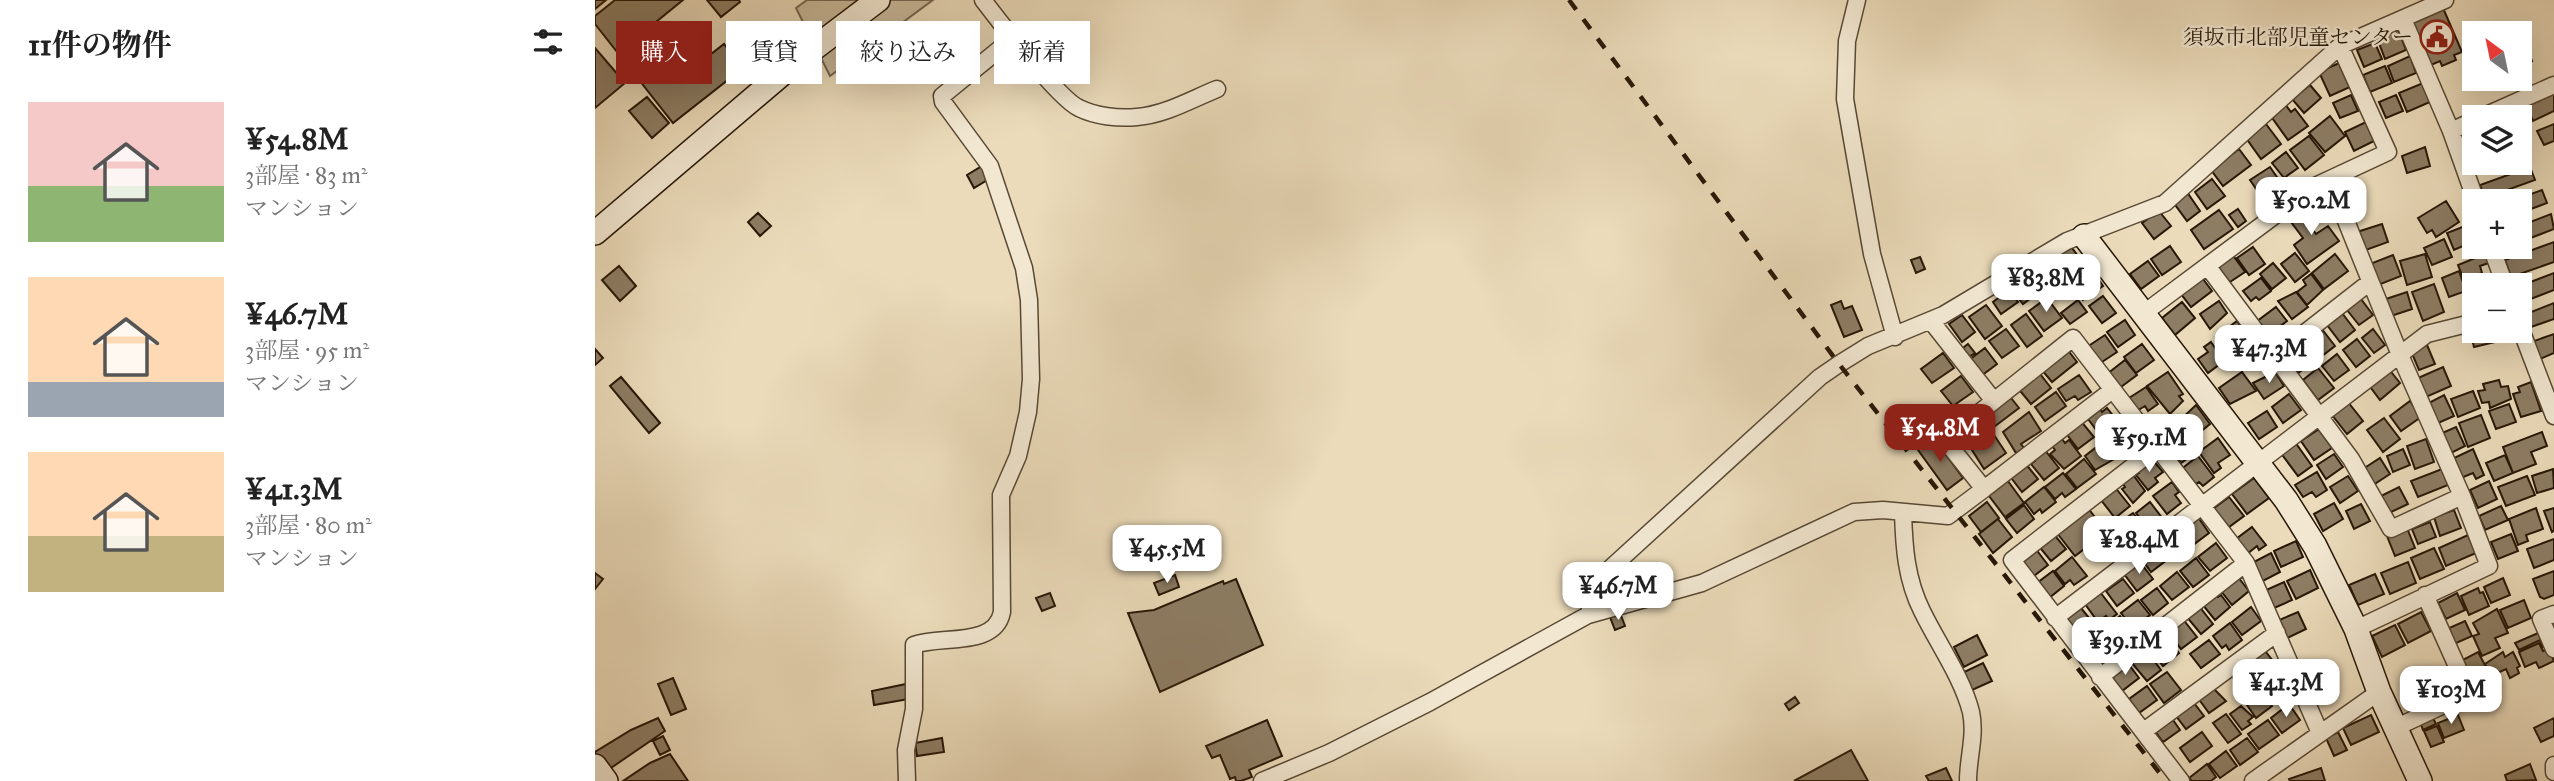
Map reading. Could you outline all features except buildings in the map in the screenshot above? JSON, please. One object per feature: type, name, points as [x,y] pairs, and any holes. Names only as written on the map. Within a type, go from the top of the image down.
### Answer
[{"type":"street","points":[[595,233],[796,62],[879,0]]},
{"type":"street","points":[[983,0],[1000,21]]},
{"type":"street","points":[[1857,0],[1847,41],[1845,99],[1872,254],[1895,337]]},
{"type":"street","points":[[1588,615],[1602,576],[1811,386],[1868,346],[1930,321],[2067,241],[2165,203],[2340,46],[2445,0]]},
{"type":"street","points":[[2403,19],[2451,131],[2472,189]]},
{"type":"street","points":[[2144,313],[2312,187],[2388,152],[2340,46]]},
{"type":"street","points":[[907,781],[905,762],[914,709],[913,645],[990,632],[1000,624],[1002,495],[1018,456],[1028,412],[1031,379],[1029,300],[1024,268],[993,174],[943,102],[942,96],[994,54]]},
{"type":"street","points":[[1054,84],[1076,108],[1102,116],[1136,117],[1161,112],[1217,89]]},
{"type":"street","points":[[2509,105],[2554,85]]},
{"type":"street","points":[[2451,131],[2462,126]]},
{"type":"street","points":[[2330,181],[2400,355],[2490,566],[2356,629]]},
{"type":"street","points":[[2084,236],[2259,464],[2315,545],[2356,629],[2379,692],[2420,781]]},
{"type":"street","points":[[2208,267],[2351,459],[2391,529],[2462,496]]},
{"type":"street","points":[[2274,357],[2370,282]]},
{"type":"street","points":[[1930,321],[1994,401]]},
{"type":"street","points":[[2055,618],[2427,334],[2462,325]]},
{"type":"street","points":[[1984,489],[1945,440],[2073,338],[2155,449],[2246,564],[2320,733]]},
{"type":"street","points":[[2529,343],[2547,377],[2554,416]]},
{"type":"street","points":[[1262,781],[1329,753],[1430,702],[1588,615],[1702,583],[1854,512],[1948,516],[2111,391]]},
{"type":"street","points":[[2155,449],[2012,561],[2181,781]]},
{"type":"street","points":[[1903,512],[1905,563],[1921,609],[1946,653],[1970,710],[1975,734],[1968,758],[1968,781]]},
{"type":"street","points":[[2100,677],[2246,564]]},
{"type":"street","points":[[2397,727],[2469,692],[2425,595]]},
{"type":"street","points":[[2554,614],[2541,619],[2554,649]]},
{"type":"street","points":[[2144,731],[2277,633]]},
{"type":"street","points":[[2253,781],[2379,692]]},
{"type":"street","points":[[2554,765],[2554,772]]},
{"type":"street","points":[[595,766],[606,781]]},
{"type":"shaded area","points":[[807,0],[933,0],[905,21],[836,21],[836,72],[830,76],[822,60],[822,21],[802,21],[796,8]]},
{"type":"railway","points":[[1569,0],[1839,364],[2166,781]]},
{"type":"place","name":"須坂市北部児童センター","points":[[2437,37]]}]
